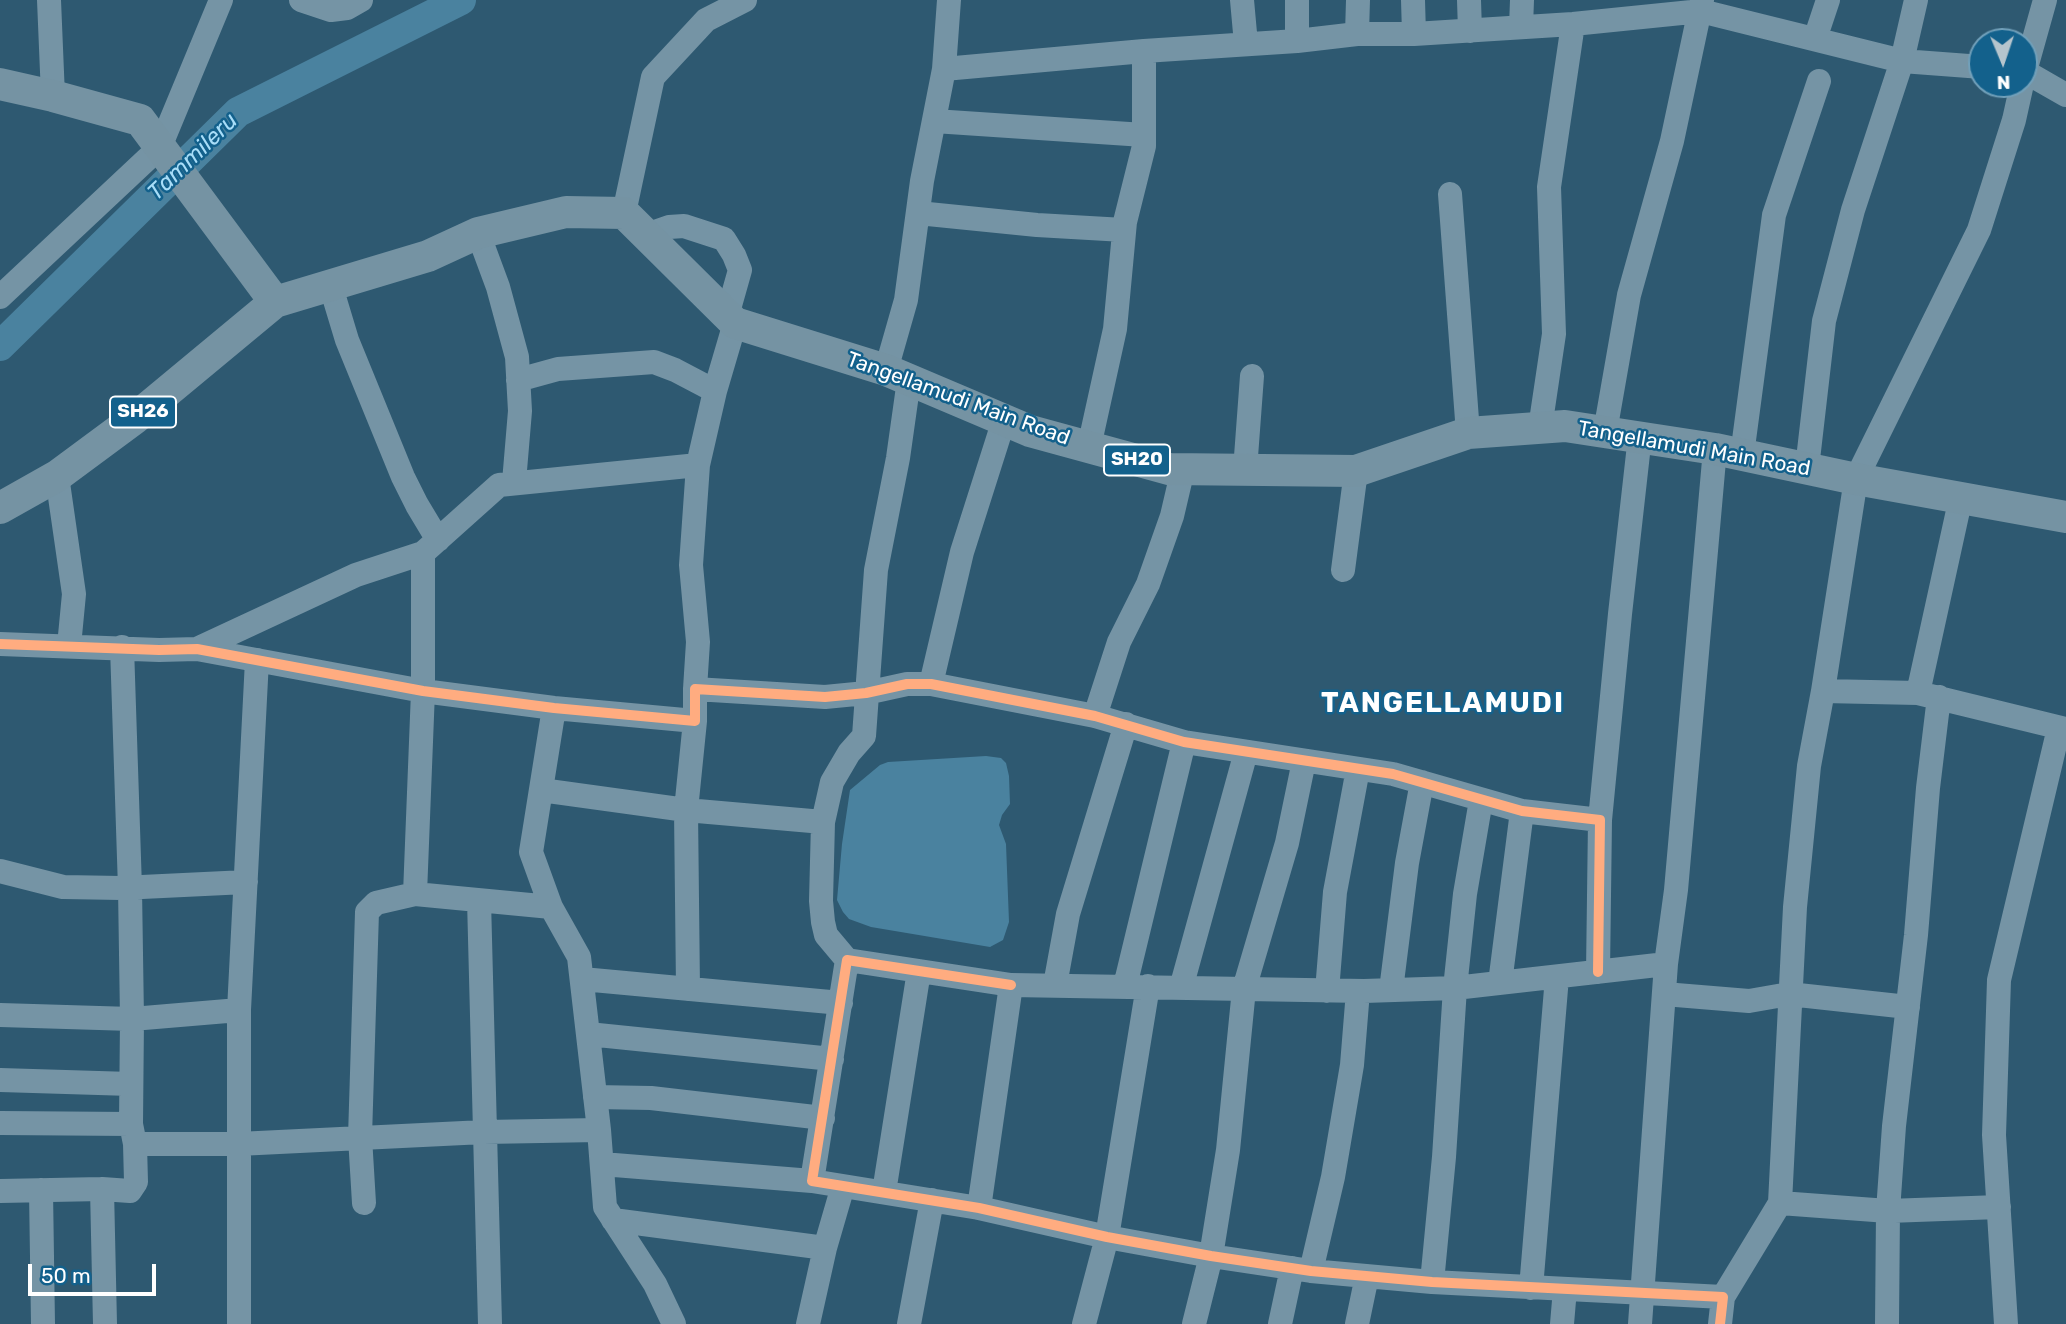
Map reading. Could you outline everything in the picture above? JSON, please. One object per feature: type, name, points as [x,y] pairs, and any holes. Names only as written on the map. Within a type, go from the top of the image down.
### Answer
[{"type":"main road","points":[[0,84],[140,120],[269,293],[331,287],[428,256],[478,233],[566,212],[635,224]]},
{"type":"main road","name":"Tangellamudi Main Road","points":[[635,224],[731,320],[897,375],[1030,431],[1169,469],[1356,471],[1468,433],[1565,426],[1640,436],[2066,517]]},
{"type":"main road","name":"SH26","points":[[0,508],[57,476],[134,419],[269,293]]},
{"type":"street","points":[[49,0],[53,96]]},
{"type":"street","points":[[0,297],[167,155],[221,0]]},
{"type":"street","points":[[301,0],[331,10],[347,8],[362,0]]},
{"type":"street","points":[[688,989],[686,810],[695,721],[698,642],[691,565],[698,465],[740,270],[724,239],[684,226],[635,224],[653,77],[706,20],[745,0]]},
{"type":"street","points":[[949,0],[944,69],[918,213],[897,375],[898,458],[876,570],[864,736],[849,753],[832,782],[823,822],[823,922],[826,935],[847,960],[1011,985],[1327,991],[1455,988],[1666,964]]},
{"type":"street","points":[[1242,0],[1246,44]]},
{"type":"street","points":[[1297,0],[1297,41]]},
{"type":"street","points":[[1357,34],[1358,0]]},
{"type":"street","points":[[1413,0],[1414,34]]},
{"type":"street","points":[[1469,0],[1470,30]]},
{"type":"street","points":[[1521,27],[1522,0]]},
{"type":"street","points":[[1815,39],[1828,0]]},
{"type":"street","points":[[1807,468],[1825,321],[1853,210],[1902,61],[1916,0]]},
{"type":"street","points":[[2037,28],[2045,0]]},
{"type":"street","points":[[944,69],[1357,34],[1414,34],[1573,24],[1607,10],[1701,6],[1902,61],[1968,66]]},
{"type":"street","points":[[1605,432],[1629,295],[1672,141],[1701,6]]},
{"type":"street","points":[[1540,428],[1554,334],[1549,187],[1573,24]]},
{"type":"street","points":[[1089,447],[1115,329],[1124,230],[1143,145],[1144,51]]},
{"type":"street","points":[[1640,1324],[1666,964],[1676,890],[1699,618],[1774,215],[1819,81]]},
{"type":"street","points":[[2038,82],[2066,95]]},
{"type":"street","points":[[1720,1324],[1723,1297],[1780,1203],[1795,907],[1809,766],[1856,479],[1979,230],[2019,98]]},
{"type":"street","points":[[934,121],[1144,135]]},
{"type":"street","points":[[1450,194],[1468,433]]},
{"type":"street","points":[[918,213],[1037,225],[1124,230]]},
{"type":"street","points":[[478,233],[498,287],[517,357],[520,411],[514,482]]},
{"type":"street","points":[[331,287],[347,340],[431,547],[415,894]]},
{"type":"street","points":[[518,380],[558,369],[654,362],[715,391]]},
{"type":"street","points":[[1245,470],[1252,376]]},
{"type":"street","points":[[931,684],[962,552],[1004,420]]},
{"type":"street","points":[[1598,972],[1600,820],[1640,436]]},
{"type":"street","points":[[197,649],[356,575],[431,547],[499,485],[698,465]]},
{"type":"street","points":[[1095,716],[1119,642],[1148,584],[1172,516],[1183,469]]},
{"type":"street","points":[[1343,570],[1356,471]]},
{"type":"street","points":[[57,476],[74,594],[69,646]]},
{"type":"street","points":[[1887,1324],[1888,1211],[1894,1126],[1908,1007],[1928,695],[1961,497]]},
{"type":"street","points":[[0,643],[159,650],[197,649],[423,691],[554,708],[695,721]]},
{"type":"street","points":[[0,1191],[130,1191],[136,1182],[131,1084],[130,888],[122,648]]},
{"type":"street","points":[[239,1324],[239,1010],[257,660]]},
{"type":"street","points":[[695,689],[825,697],[866,693],[907,684],[931,684],[1095,716],[1184,743],[1393,774],[1522,811],[1600,820]]},
{"type":"street","points":[[1823,691],[1928,695],[2063,729],[1999,980],[1994,1135],[2006,1324]]},
{"type":"street","points":[[554,708],[531,852],[551,907],[579,957],[605,1207],[655,1284],[674,1324]]},
{"type":"street","points":[[1055,985],[1068,914],[1126,724]]},
{"type":"street","points":[[1084,1324],[1107,1237],[1136,986],[1184,743]]},
{"type":"street","points":[[1181,988],[1246,752]]},
{"type":"street","points":[[1194,1324],[1211,1256],[1228,1150],[1244,989],[1287,843],[1304,761]]},
{"type":"street","points":[[1327,991],[1335,892],[1358,769]]},
{"type":"street","points":[[1391,990],[1407,863],[1422,782]]},
{"type":"street","points":[[541,790],[686,810],[823,822]]},
{"type":"street","points":[[1432,1282],[1444,1157],[1455,988],[1465,894],[1481,800]]},
{"type":"street","points":[[1500,983],[1522,811]]},
{"type":"street","points":[[0,871],[64,887],[130,888],[246,882]]},
{"type":"street","points":[[365,1203],[360,1137],[367,912],[376,902],[415,894],[551,907]]},
{"type":"street","points":[[479,900],[490,1324]]},
{"type":"street","points":[[813,1181],[847,960]]},
{"type":"street","points":[[884,1192],[919,971]]},
{"type":"street","points":[[1531,1288],[1558,977]]},
{"type":"street","points":[[582,979],[841,1003]]},
{"type":"street","points":[[979,1208],[1011,985]]},
{"type":"street","points":[[1280,1324],[1302,1270],[1333,1177],[1352,1065],[1358,991]]},
{"type":"street","points":[[1664,994],[1749,1001],[1790,994],[1908,1007]]},
{"type":"street","points":[[0,1015],[132,1019],[239,1010]]},
{"type":"street","points":[[588,1034],[832,1059]]},
{"type":"street","points":[[0,1080],[131,1084]]},
{"type":"street","points":[[595,1097],[651,1098],[822,1118]]},
{"type":"street","points":[[0,1123],[238,1144],[484,1132],[599,1130]]},
{"type":"street","points":[[602,1164],[813,1181],[979,1208],[1107,1237],[1302,1270],[1432,1282],[1723,1297]]},
{"type":"street","points":[[808,1324],[825,1248],[843,1186]]},
{"type":"street","points":[[102,1189],[105,1324]]},
{"type":"street","points":[[41,1190],[43,1324]]},
{"type":"street","points":[[909,1324],[932,1200]]},
{"type":"street","points":[[1780,1203],[1888,1211],[1999,1208]]},
{"type":"street","points":[[613,1220],[825,1248]]},
{"type":"street","points":[[1357,1324],[1367,1276]]},
{"type":"street","points":[[1562,1324],[1565,1289]]},
{"type":"water","points":[[986,756],[1001,758],[1006,763],[1009,776],[1010,804],[999,825],[1006,844],[1009,922],[1003,940],[990,947],[871,927],[849,919],[837,900],[850,790],[880,765],[888,762]]},
{"type":"waterway","name":"Tammileru","points":[[0,346],[238,112],[461,0]]},
{"type":"cycle path","points":[[0,644],[197,649],[423,691],[554,708],[695,721],[695,689],[825,697],[866,693],[907,684],[931,684],[1095,716],[1184,742],[1393,774],[1522,811],[1600,820],[1598,972]]},
{"type":"cycle path","points":[[1011,985],[847,960],[812,1181],[979,1208],[1107,1237],[1311,1271],[1432,1282],[1723,1297],[1720,1324]]},
{"type":"district","name":"TANGELLAMUDI","points":[[1443,704]]}]
